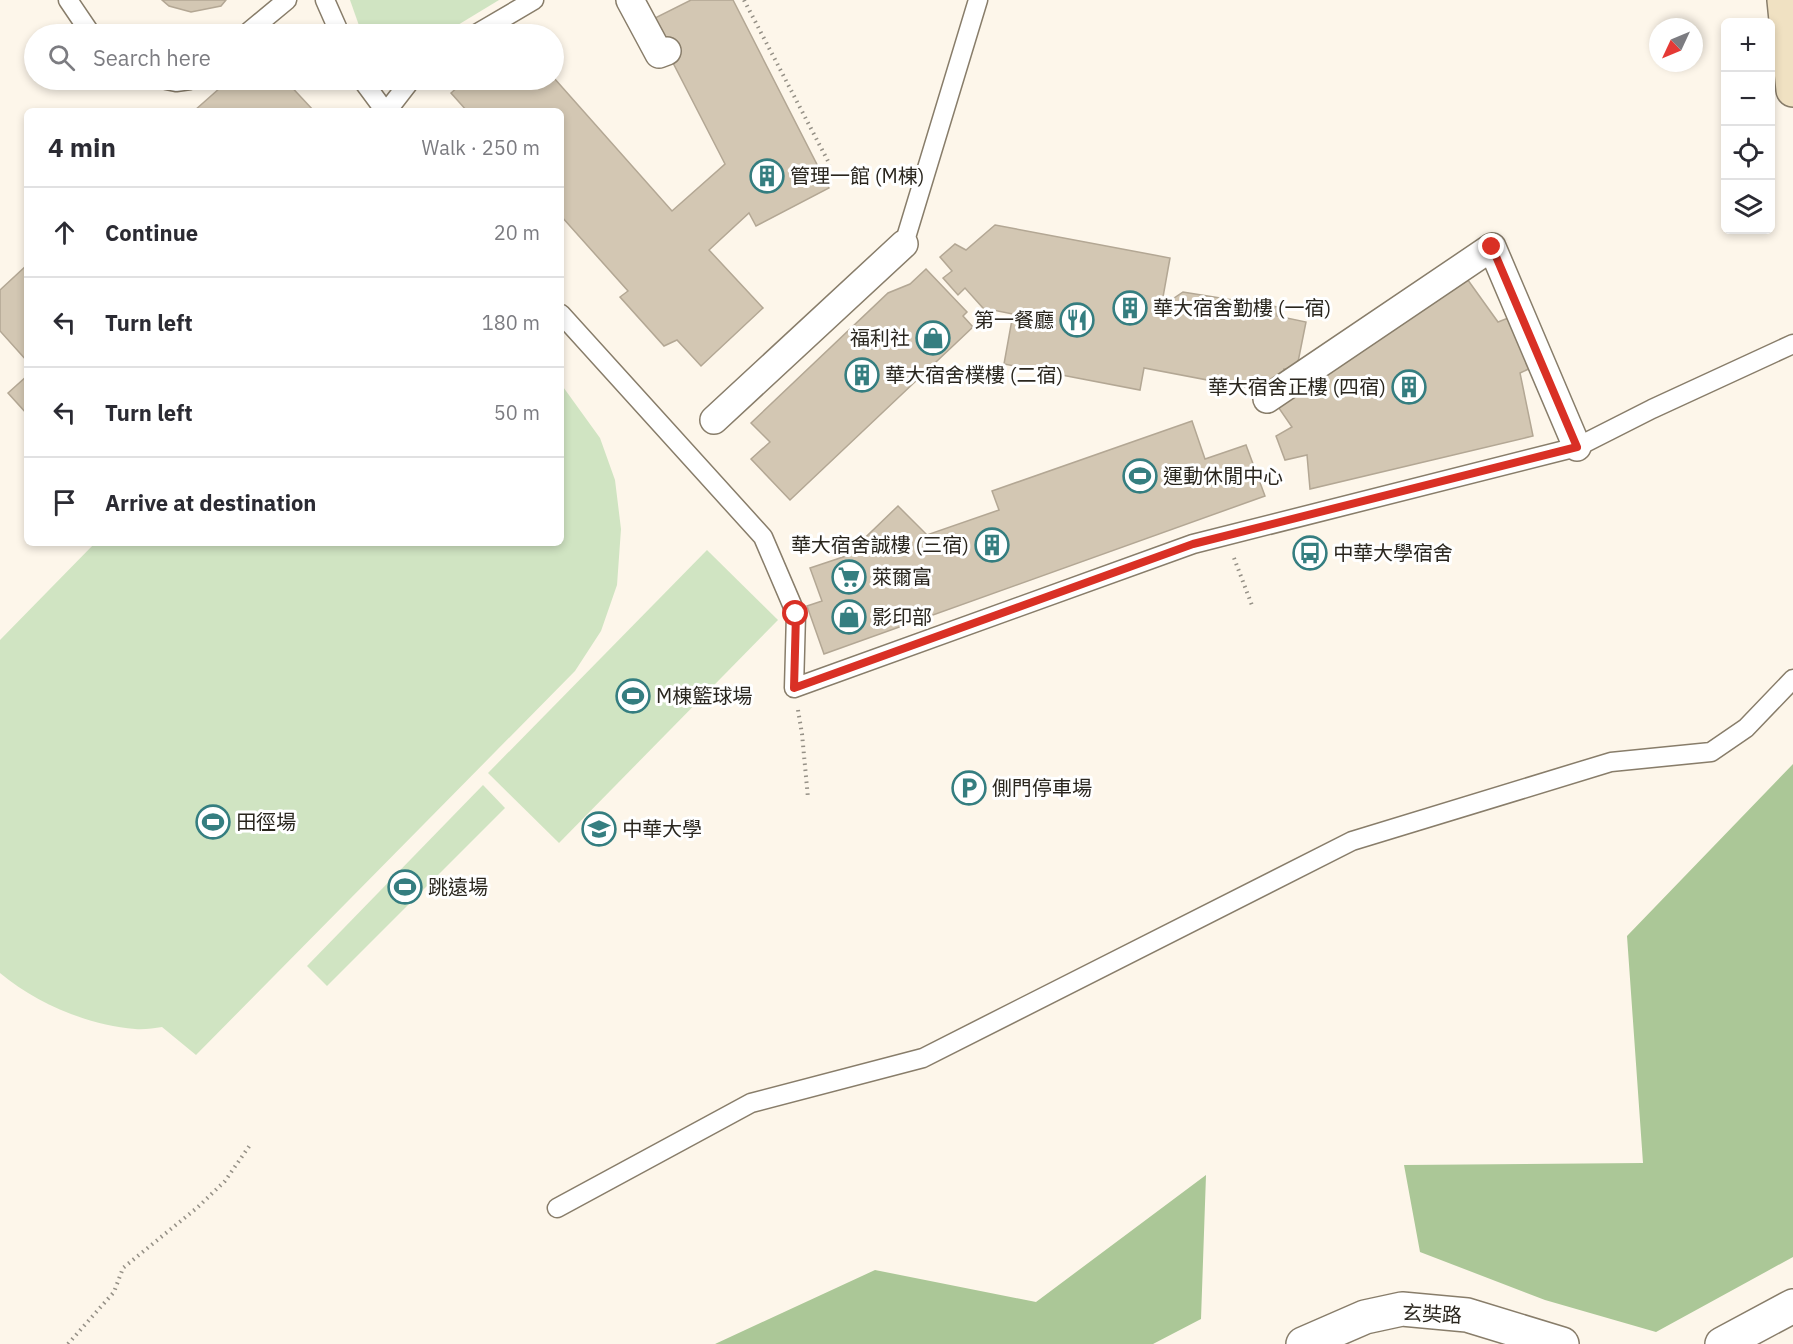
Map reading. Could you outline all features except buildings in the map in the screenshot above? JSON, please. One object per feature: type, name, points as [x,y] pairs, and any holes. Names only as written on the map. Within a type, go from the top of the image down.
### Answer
[{"type":"main road","points":[[1788,4],[1793,90]]},
{"type":"street","points":[[630,0],[659,54],[667,51]]},
{"type":"street","points":[[714,420],[904,244]]},
{"type":"street","points":[[1267,399],[1492,247],[1577,447]]},
{"type":"street","points":[[1722,1344],[1793,1306]]},
{"type":"street","name":"玄奘路","points":[[1303,1344],[1365,1317],[1402,1309],[1467,1314],[1562,1344]]},
{"type":"lane","points":[[68,0],[84,24]]},
{"type":"lane","points":[[258,24],[287,0]]},
{"type":"lane","points":[[325,0],[336,24]]},
{"type":"lane","points":[[493,24],[534,0]]},
{"type":"lane","points":[[904,244],[978,0]]},
{"type":"lane","points":[[370,90],[384,108]]},
{"type":"lane","points":[[388,108],[403,90]]},
{"type":"lane","points":[[564,317],[763,537],[796,614],[794,688],[1193,544],[1577,447],[1652,409],[1793,344]]},
{"type":"lane","points":[[557,1208],[751,1103],[923,1058],[1352,841],[1611,762],[1711,752],[1746,728],[1793,679]]},
{"type":"path","points":[[744,0],[830,165]]},
{"type":"path","points":[[1225,536],[1253,608]]},
{"type":"path","points":[[794,688],[802,734],[808,798]]},
{"type":"path","points":[[68,1344],[114,1292],[123,1268],[198,1207],[225,1181],[249,1145]]},
{"type":"green space","points":[[350,0],[499,0],[459,24],[358,24]]},
{"type":"green space","name":"田徑場","points":[[564,388],[600,438],[615,480],[621,529],[617,585],[601,631],[575,671],[196,1055],[162,1027],[135,1029],[117,1027],[63,1011],[30,994],[0,973],[0,640],[92,546],[564,546]]},
{"type":"green space","name":"M棟籃球場","points":[[707,550],[778,620],[559,843],[488,773]]},
{"type":"green space","points":[[1793,764],[1793,1257],[1656,1332],[1545,1300],[1420,1252],[1404,1165],[1643,1163],[1627,936]]},
{"type":"green space","name":"跳遠場","points":[[483,785],[505,808],[327,986],[307,966]]},
{"type":"green space","points":[[1206,1175],[1201,1319],[1153,1344],[715,1344],[875,1270],[1036,1302]]},
{"type":"place","name":"管理一館 (M棟)","points":[[767,176]]},
{"type":"place","name":"華大宿舍勤樓 (一宿)","points":[[1130,308]]},
{"type":"place","name":"第一餐廳","points":[[1077,320]]},
{"type":"place","name":"福利社","points":[[933,338]]},
{"type":"place","name":"華大宿舍樸樓 (二宿)","points":[[862,375]]},
{"type":"place","name":"華大宿舍正樓 (四宿)","points":[[1409,387]]},
{"type":"place","name":"運動休閒中心","points":[[1140,476]]},
{"type":"place","name":"華大宿舍誠樓 (三宿)","points":[[992,545]]},
{"type":"place","name":"中華大學宿舍","points":[[1310,553]]},
{"type":"place","name":"萊爾富","points":[[849,577]]},
{"type":"place","name":"影印部","points":[[849,617]]},
{"type":"place","name":"M棟籃球場","points":[[633,696]]},
{"type":"place","name":"側門停車場","points":[[969,788]]},
{"type":"place","name":"田徑場","points":[[213,822]]},
{"type":"place","name":"中華大學","points":[[599,829]]},
{"type":"place","name":"跳遠場","points":[[405,887]]},
{"type":"route","points":[[796,614],[794,688],[1193,544],[1577,447],[1492,247]]}]
